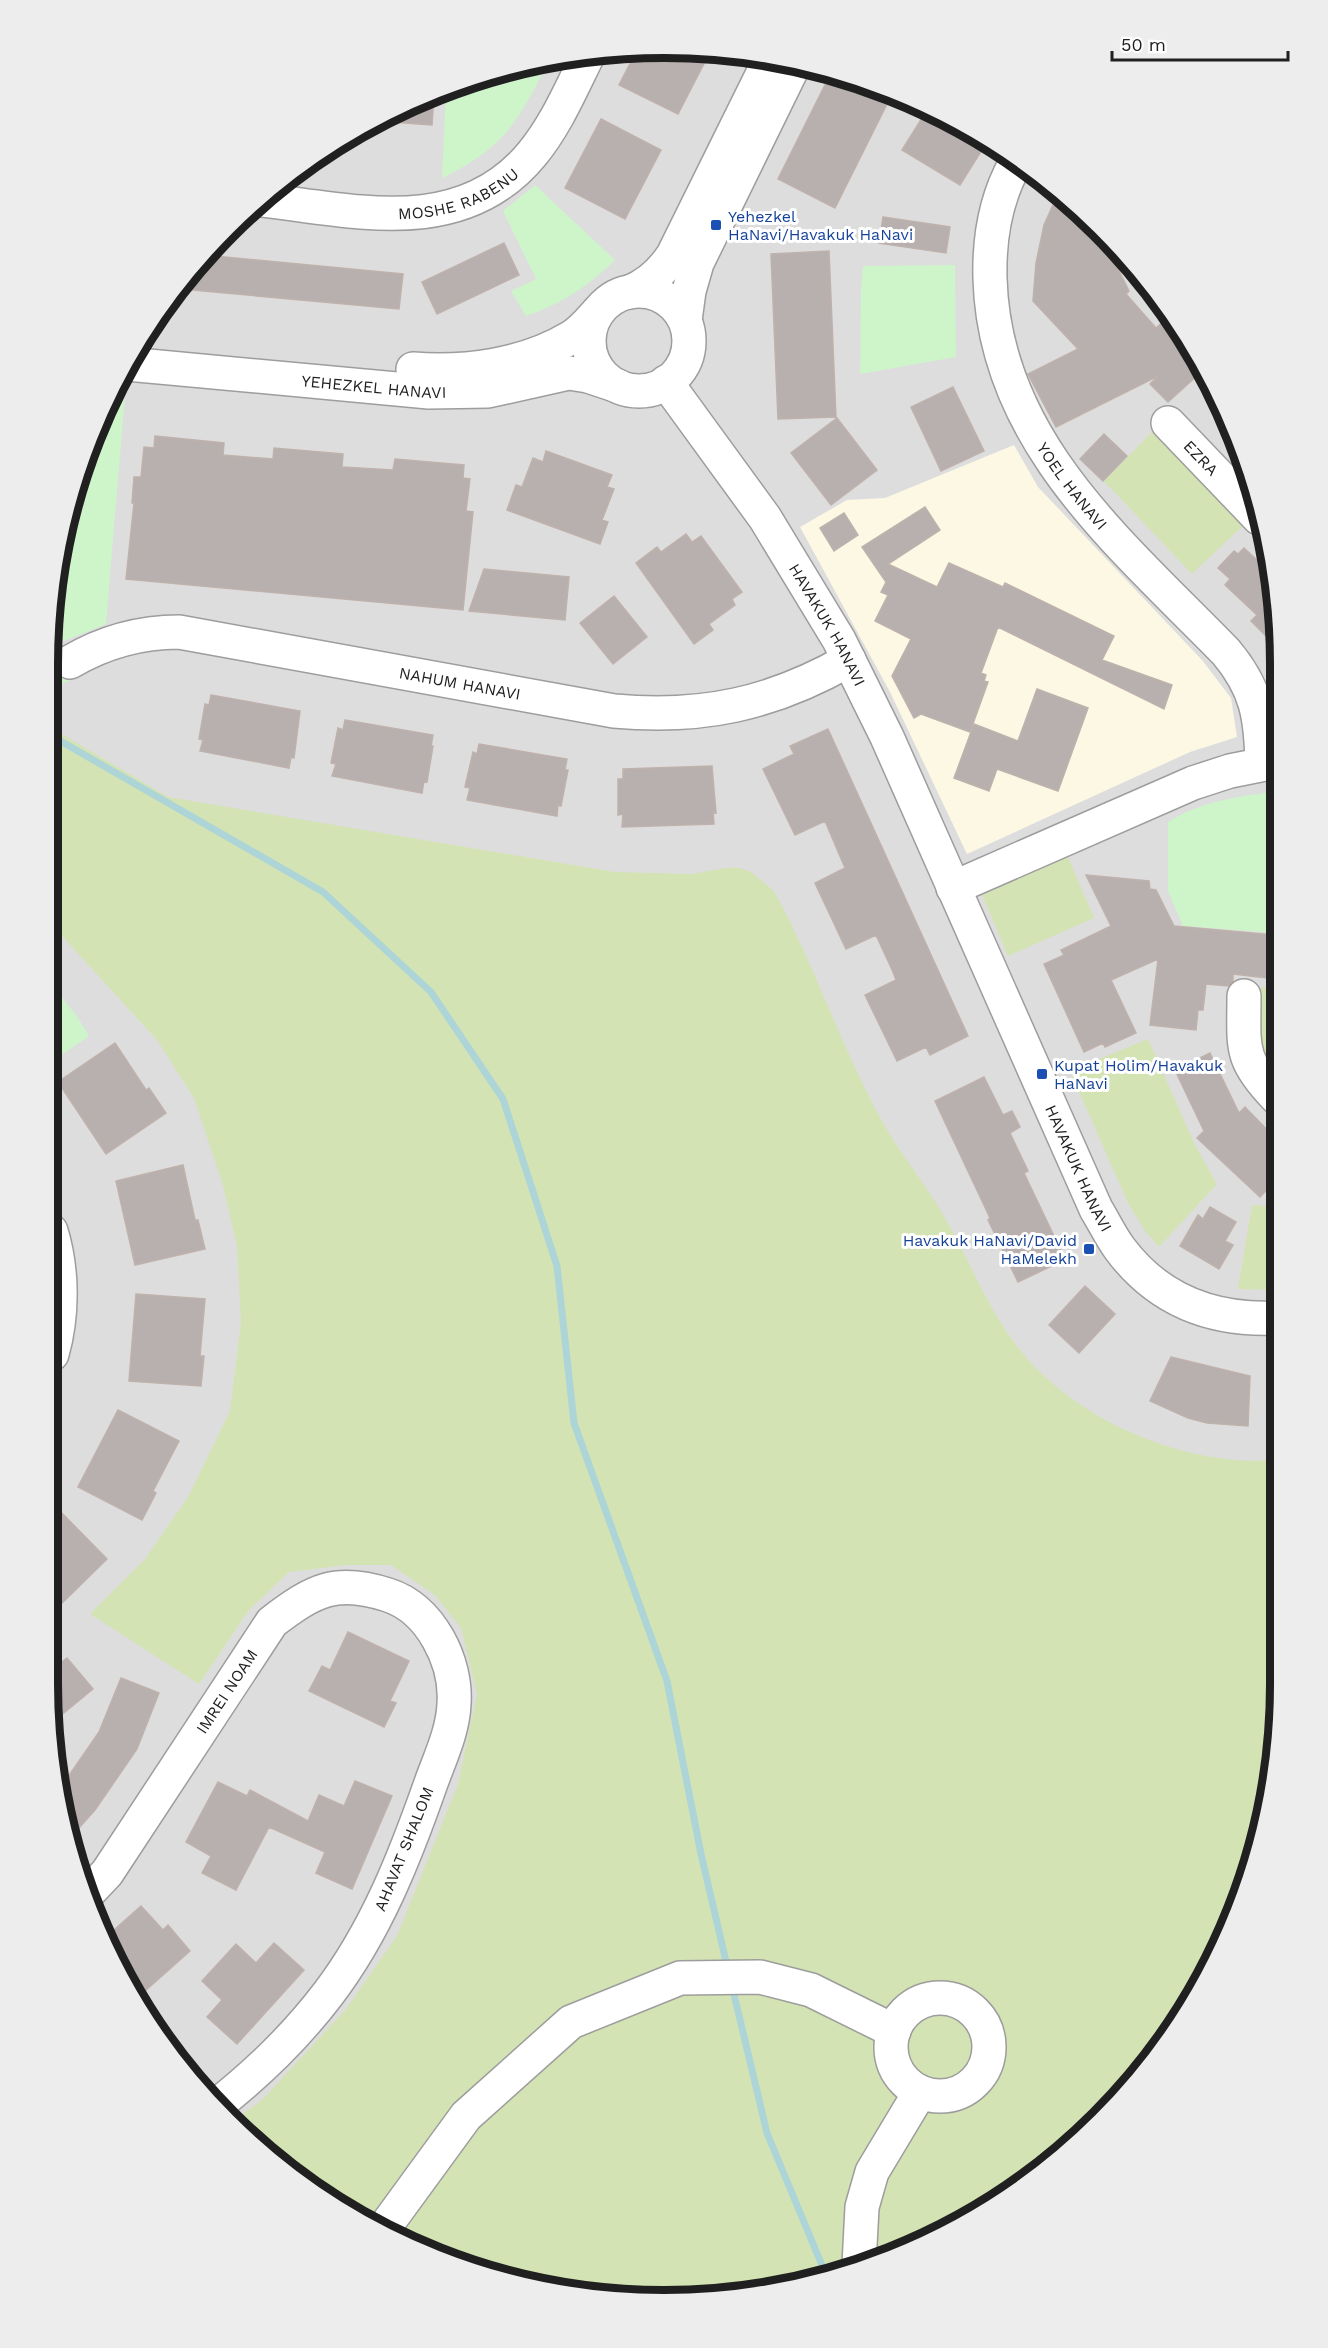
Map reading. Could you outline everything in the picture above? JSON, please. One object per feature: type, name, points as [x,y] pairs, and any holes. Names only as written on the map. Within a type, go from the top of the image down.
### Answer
[{"type":"street","name":"MOSHE RABENU","points":[[274,201],[396,214],[440,211],[479,197],[515,172],[531,156],[559,114],[583,64]]},
{"type":"street","points":[[766,68],[673,255],[662,271],[652,280],[608,301],[597,313],[590,335],[592,358],[605,377],[618,386],[639,391],[653,388],[666,382],[681,367],[687,353],[689,339],[685,320],[689,291],[697,263],[791,72]]},
{"type":"street","name":"YOEL HANAVI","points":[[1012,169],[995,215],[990,256],[991,300],[999,345],[1014,392],[1036,438],[1066,482],[1102,525],[1226,652],[1243,673],[1254,695],[1269,763]]},
{"type":"street","points":[[630,292],[645,291],[659,295],[672,303],[685,320]]},
{"type":"street","name":"YEHEZKEL HANAVI","points":[[151,344],[449,370],[492,365],[553,347],[575,335],[597,313]]},
{"type":"street","name":"YEHEZKEL HANAVI","points":[[138,365],[429,392],[488,391],[562,374],[588,376],[618,386]]},
{"type":"street","name":"HAVAKUK HANAVI","points":[[666,382],[765,518],[814,596],[849,660],[882,727],[1096,1209],[1119,1248],[1147,1278],[1179,1300],[1212,1314],[1248,1320],[1270,1318]]},
{"type":"street","name":"EZRA","points":[[1168,423],[1249,508]]},
{"type":"street","name":"NAHUM HANAVI","points":[[70,662],[98,647],[129,637],[179,632],[614,711],[659,714],[705,711],[752,702],[800,686],[849,660]]},
{"type":"street","points":[[953,888],[1193,783],[1230,771],[1269,763]]},
{"type":"street","points":[[1244,996],[1244,1048],[1260,1081],[1270,1092]]},
{"type":"street","points":[[58,1266],[60,1305],[58,1317]]},
{"type":"street","name":"IMREI NOAM","points":[[94,1887],[107,1873],[272,1622],[302,1599],[334,1588],[365,1588],[394,1597],[420,1615]]},
{"type":"street","name":"AHAVAT SHALOM","points":[[224,2099],[257,2072],[287,2042],[329,1993],[360,1946],[389,1893],[410,1843],[446,1742],[454,1705],[452,1671],[440,1640],[420,1615]]},
{"type":"street","points":[[388,2223],[466,2116],[571,2022],[680,1978],[760,1977],[811,1990],[894,2031]]},
{"type":"street","points":[[945,1998],[960,2002],[974,2011],[984,2024],[989,2039],[989,2056],[983,2072],[972,2085],[958,2093],[942,2097],[920,2092],[911,2088],[900,2077],[893,2062],[891,2046],[894,2031],[901,2016],[914,2006],[929,1999],[945,1998]]},
{"type":"street","points":[[859,2257],[862,2207],[872,2172],[920,2092]]},
{"type":"shaded area","points":[[664,58],[704,60],[782,70],[821,79],[896,105],[932,121],[967,140],[1033,184],[1092,236],[1119,265],[1144,295],[1188,361],[1207,396],[1237,469],[1249,507],[1264,585],[1270,664],[1270,1684],[1264,1763],[1249,1841],[1223,1916],[1207,1952],[1167,2020],[1119,2083],[1063,2139],[1000,2187],[932,2227],[876,2251],[346,2198],[295,2164],[236,2112],[184,2053],[161,2020],[121,1952],[91,1879],[79,1841],[64,1763],[58,1684],[58,664],[64,585],[79,507],[105,432],[140,361],[184,295],[236,236],[265,209],[328,161],[396,121],[469,91],[507,79],[585,64]]},
{"type":"shaded area","points":[[1014,445],[1038,487],[1202,660],[1231,698],[1237,737],[1190,752],[967,854],[890,692],[800,527],[847,500],[885,498]]},
{"type":"green space","points":[[544,71],[528,101],[507,131],[481,155],[442,178],[446,100],[507,79]]},
{"type":"green space","points":[[535,185],[615,260],[574,293],[526,316],[511,291],[536,279],[503,211]]},
{"type":"green space","points":[[955,265],[956,357],[860,374],[863,266]]},
{"type":"green space","points":[[126,387],[106,624],[59,643],[64,585],[79,507],[105,432]]},
{"type":"green space","points":[[1156,428],[1248,521],[1192,574],[1104,481]]},
{"type":"green space","points":[[58,659],[69,681],[58,685]]},
{"type":"green space","points":[[58,732],[168,797],[615,872],[692,874],[725,868],[740,868],[751,872],[774,891],[789,919],[867,1093],[889,1133],[944,1216],[987,1299],[1017,1346],[1068,1396],[1100,1417],[1134,1434],[1170,1447],[1206,1456],[1270,1460],[1268,1724],[1258,1802],[1237,1879],[1207,1952],[1188,1987],[1144,2053],[1092,2112],[1033,2164],[967,2208],[932,2227],[859,2257],[821,2269],[782,2278],[704,2288],[664,2290],[624,2288],[546,2278],[507,2269],[432,2243],[396,2227],[361,2208],[295,2164],[240,2116],[262,2100],[346,2009],[397,1936],[458,1784],[477,1694],[461,1628],[435,1595],[391,1565],[346,1565],[289,1572],[249,1610],[199,1684],[90,1614],[145,1559],[188,1497],[230,1411],[241,1322],[237,1246],[222,1182],[194,1098],[157,1040],[58,932]]},
{"type":"green space","points":[[1270,793],[1270,933],[1183,926],[1168,891],[1168,822],[1193,809],[1233,798]]},
{"type":"green space","points":[[1068,857],[1094,918],[1008,956],[982,895]]},
{"type":"green space","points":[[1261,987],[1270,988],[1270,1063],[1261,1050]]},
{"type":"green space","points":[[58,992],[78,1018],[89,1036],[58,1057]]},
{"type":"green space","points":[[1148,1039],[1195,1145],[1217,1184],[1159,1247],[1145,1231],[1127,1201],[1070,1071]]},
{"type":"green space","points":[[1252,1205],[1270,1205],[1270,1290],[1238,1289]]},
{"type":"building","points":[[664,58],[706,60],[678,114],[619,85],[632,60]]},
{"type":"building","points":[[827,81],[888,102],[835,208],[778,179]]},
{"type":"building","points":[[433,104],[432,125],[394,122]]},
{"type":"building","points":[[923,117],[982,150],[960,185],[902,150]]},
{"type":"building","points":[[601,119],[661,150],[625,219],[565,188]]},
{"type":"building","points":[[1054,202],[1113,259],[1129,291],[1126,294],[1156,328],[1163,322],[1196,376],[1168,402],[1150,384],[1158,376],[1056,427],[1028,374],[1078,349],[1033,301],[1036,263],[1044,225]]},
{"type":"building","points":[[883,217],[950,227],[946,253],[879,243]]},
{"type":"building","points":[[504,243],[519,275],[437,314],[422,282]]},
{"type":"building","points":[[829,251],[836,417],[778,419],[771,254]]},
{"type":"building","points":[[217,256],[403,274],[399,309],[193,290],[194,283]]},
{"type":"building","points":[[953,387],[984,451],[941,471],[911,407]]},
{"type":"building","points":[[837,418],[877,470],[831,505],[791,453]]},
{"type":"building","points":[[1104,434],[1127,456],[1103,481],[1080,459]]},
{"type":"building","points":[[155,436],[224,443],[223,455],[273,459],[274,448],[343,454],[342,467],[393,470],[395,459],[464,465],[463,478],[470,479],[466,511],[473,512],[463,610],[126,579],[134,503],[132,503],[134,477],[141,477],[144,447],[154,448]]},
{"type":"building","points":[[546,451],[612,475],[607,487],[614,489],[602,520],[608,522],[600,544],[507,510],[516,485],[522,487],[533,458],[543,462]]},
{"type":"building","points":[[925,507],[940,530],[888,564],[937,587],[949,563],[1003,587],[1005,583],[1114,636],[1102,660],[1172,685],[1164,709],[998,627],[981,673],[986,675],[984,681],[988,682],[970,732],[921,714],[914,718],[892,676],[911,639],[875,621],[888,595],[881,592],[886,582],[862,547]]},
{"type":"building","points":[[844,513],[858,535],[834,551],[820,528]]},
{"type":"building","points":[[686,534],[692,542],[701,536],[742,592],[732,599],[735,605],[709,624],[713,630],[694,644],[636,563],[657,547],[661,552]]},
{"type":"building","points":[[1244,548],[1261,564],[1269,639],[1251,621],[1257,615],[1225,585],[1230,579],[1218,568],[1234,551],[1238,554]]},
{"type":"building","points":[[484,569],[569,577],[565,620],[469,611]]},
{"type":"building","points":[[614,596],[647,637],[613,664],[580,623]]},
{"type":"building","points":[[1037,689],[1088,708],[1058,791],[997,769],[989,791],[954,778],[974,724],[1018,741]]},
{"type":"building","points":[[211,695],[300,711],[294,758],[291,757],[289,768],[200,751],[203,740],[199,739],[205,704],[209,705]]},
{"type":"building","points":[[345,720],[433,735],[427,782],[424,781],[422,793],[332,776],[336,764],[331,763],[338,728],[343,730]]},
{"type":"building","points":[[828,729],[968,1036],[930,1055],[926,1047],[897,1061],[865,995],[896,980],[876,935],[846,949],[815,883],[845,868],[825,821],[795,835],[763,769],[794,754],[790,746]]},
{"type":"building","points":[[479,744],[567,759],[565,770],[568,770],[557,816],[467,800],[470,788],[465,787],[473,752],[477,754]]},
{"type":"building","points":[[712,766],[716,813],[713,812],[714,824],[622,827],[623,814],[618,815],[618,779],[623,779],[623,769]]},
{"type":"building","points":[[1086,875],[1149,881],[1150,889],[1156,890],[1174,926],[1270,934],[1270,978],[1233,974],[1233,982],[1229,986],[1206,984],[1203,1010],[1198,1010],[1196,1030],[1150,1025],[1158,959],[1111,980],[1136,1033],[1105,1047],[1103,1043],[1084,1052],[1044,964],[1064,955],[1061,950],[1111,926]]},
{"type":"building","points":[[115,1043],[146,1090],[149,1088],[166,1113],[106,1154],[58,1082]]},
{"type":"building","points":[[1210,1053],[1239,1113],[1245,1107],[1270,1133],[1270,1186],[1260,1197],[1197,1138],[1204,1131],[1175,1070]]},
{"type":"building","points":[[984,1077],[1003,1115],[1012,1111],[1020,1127],[1010,1133],[1028,1171],[1024,1173],[1062,1253],[1054,1257],[1060,1262],[1018,1282],[935,1101]]},
{"type":"building","points":[[183,1165],[195,1220],[198,1220],[205,1249],[135,1265],[116,1181]]},
{"type":"building","points":[[1210,1207],[1236,1222],[1225,1241],[1233,1245],[1219,1269],[1180,1246],[1198,1215],[1203,1219]]},
{"type":"building","points":[[1085,1286],[1115,1314],[1079,1353],[1049,1325]]},
{"type":"building","points":[[136,1294],[205,1299],[200,1356],[204,1356],[201,1386],[129,1381]]},
{"type":"building","points":[[1171,1357],[1250,1376],[1248,1426],[1207,1423],[1188,1418],[1150,1401]]},
{"type":"building","points":[[118,1410],[179,1441],[153,1491],[156,1493],[142,1520],[78,1487]]},
{"type":"building","points":[[58,1509],[107,1559],[58,1607]]},
{"type":"building","points":[[348,1632],[409,1661],[390,1701],[396,1703],[384,1727],[309,1691],[322,1666],[330,1670]]},
{"type":"building","points":[[67,1658],[93,1689],[60,1717],[58,1684],[58,1665]]},
{"type":"building","points":[[121,1678],[159,1693],[137,1749],[95,1810],[77,1831],[66,1779],[99,1732]]},
{"type":"building","points":[[355,1781],[392,1796],[352,1889],[316,1873],[325,1852],[269,1827],[236,1890],[202,1873],[211,1856],[186,1842],[218,1782],[247,1796],[250,1790],[308,1821],[319,1795],[344,1806]]},
{"type":"building","points":[[141,1906],[163,1930],[168,1925],[190,1951],[143,1992],[112,1932]]},
{"type":"building","points":[[274,1943],[304,1970],[237,2044],[207,2017],[222,2000],[202,1981],[236,1944],[256,1963]]},
{"type":"waterway","points":[[58,740],[323,892],[431,992],[503,1099],[557,1266],[574,1423],[667,1681],[701,1854],[728,1970]]},
{"type":"waterway","points":[[732,1986],[767,2133],[823,2268]]},
{"type":"place","name":"Yehezkel HaNavi/Havakuk HaNavi","points":[[716,225]]},
{"type":"place","name":"Kupat Holim/Havakuk HaNavi","points":[[1042,1074]]},
{"type":"place","name":"Havakuk HaNavi/David HaMelekh","points":[[1089,1249]]}]
